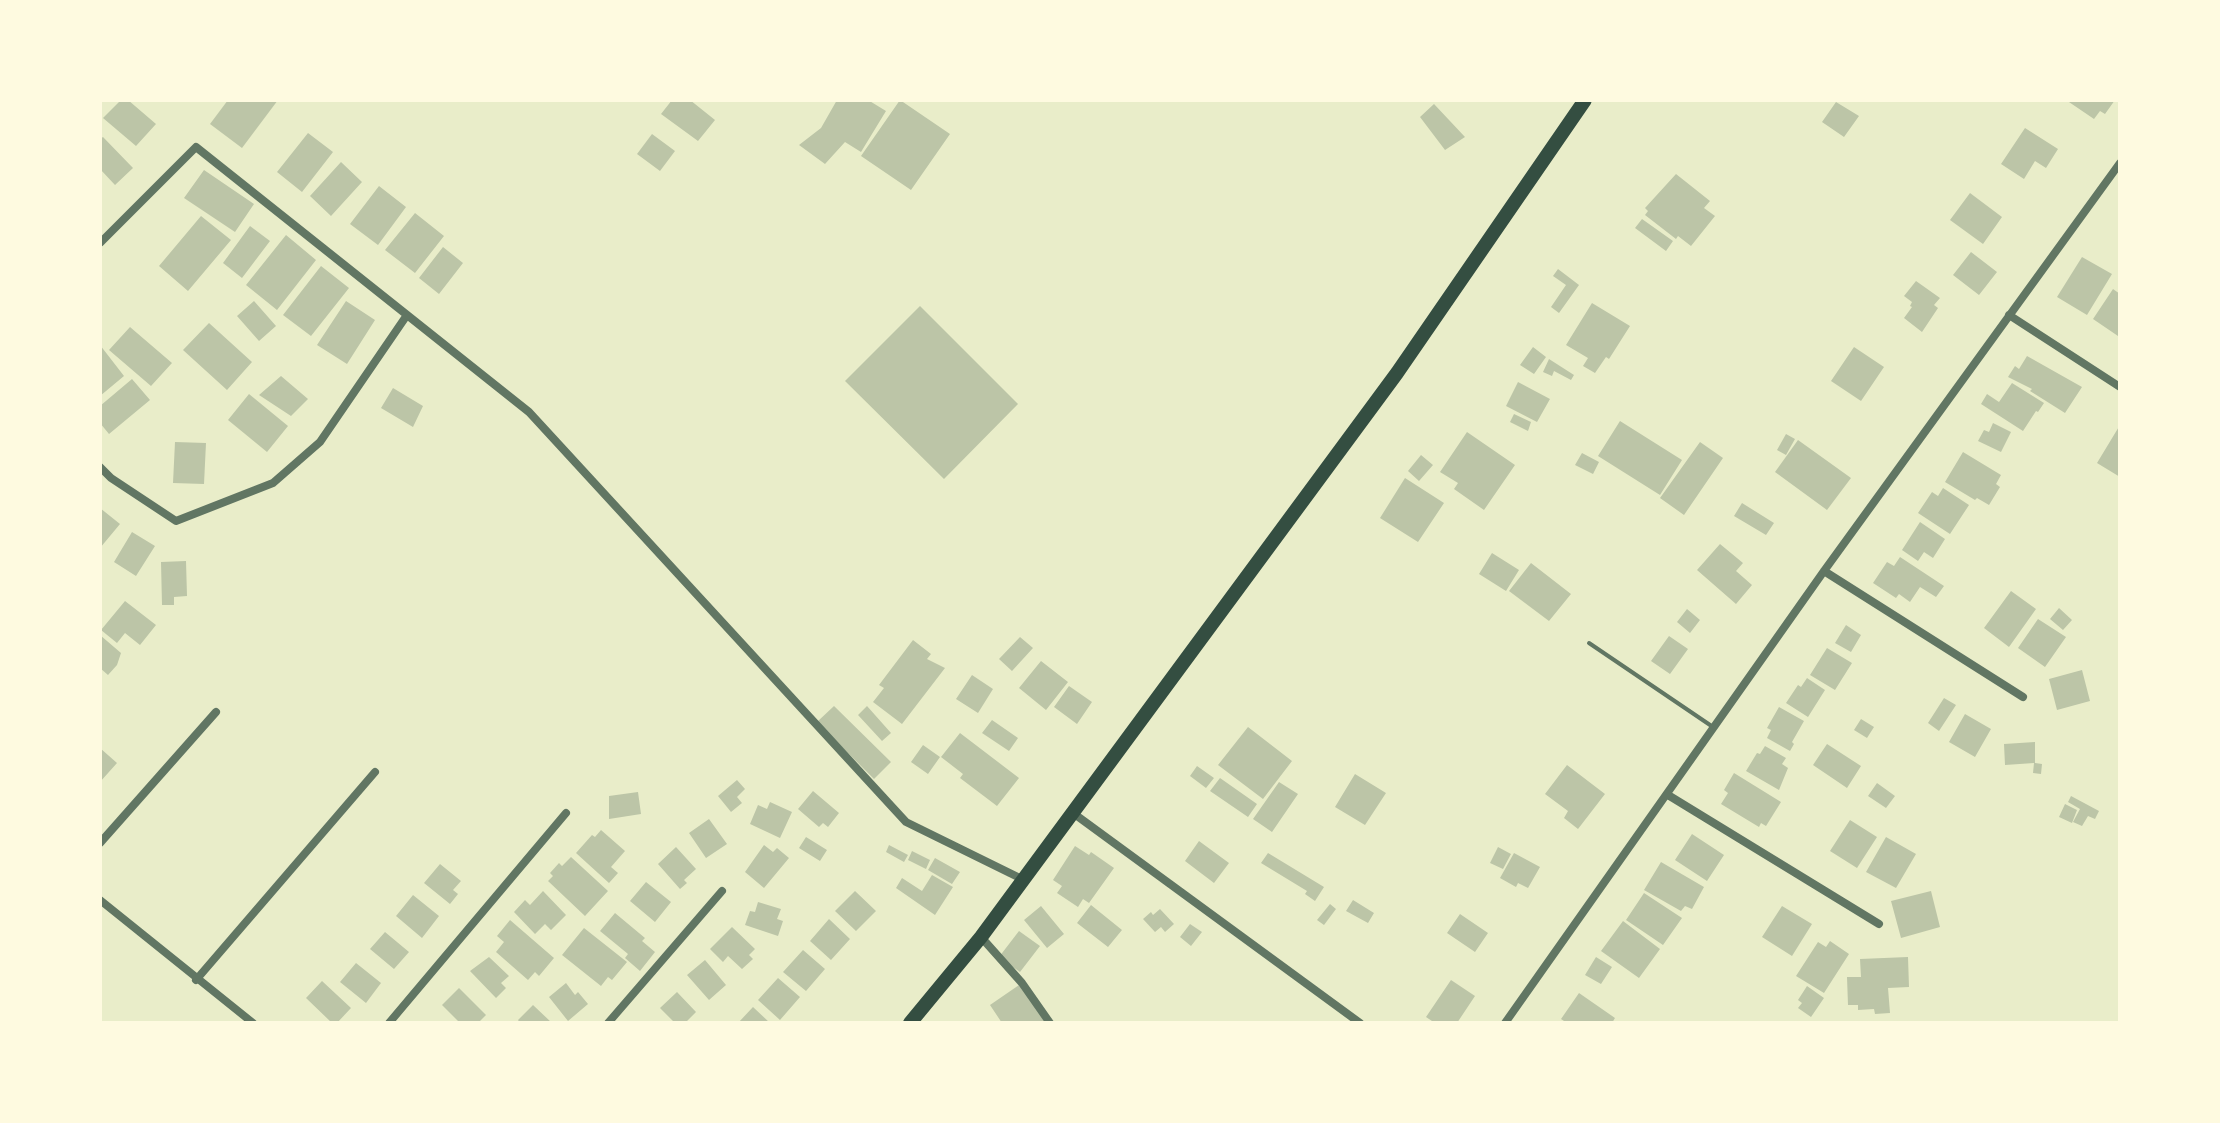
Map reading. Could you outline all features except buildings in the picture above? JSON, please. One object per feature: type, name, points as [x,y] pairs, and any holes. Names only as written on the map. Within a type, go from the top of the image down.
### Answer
[{"type":"main road","points":[[910,1023],[1024,880],[1397,373],[1585,100]]},
{"type":"street","points":[[100,243],[196,147],[529,412],[906,822],[1024,880]]},
{"type":"street","points":[[1505,1023],[1824,571],[2120,163]]},
{"type":"street","points":[[100,467],[111,478],[176,521],[273,483],[320,442],[407,315]]},
{"type":"street","points":[[2009,315],[2120,387]]},
{"type":"street","points":[[1824,571],[2023,697]]},
{"type":"street","points":[[100,843],[216,712]]},
{"type":"street","points":[[196,980],[375,772]]},
{"type":"street","points":[[1668,795],[1879,924]]},
{"type":"street","points":[[389,1023],[566,813]]},
{"type":"street","points":[[1073,813],[1360,1023]]},
{"type":"street","points":[[608,1023],[722,891]]},
{"type":"street","points":[[100,900],[253,1023]]},
{"type":"street","points":[[981,937],[1022,983],[1050,1023]]},
{"type":"lane","points":[[1589,643],[1715,728]]}]
